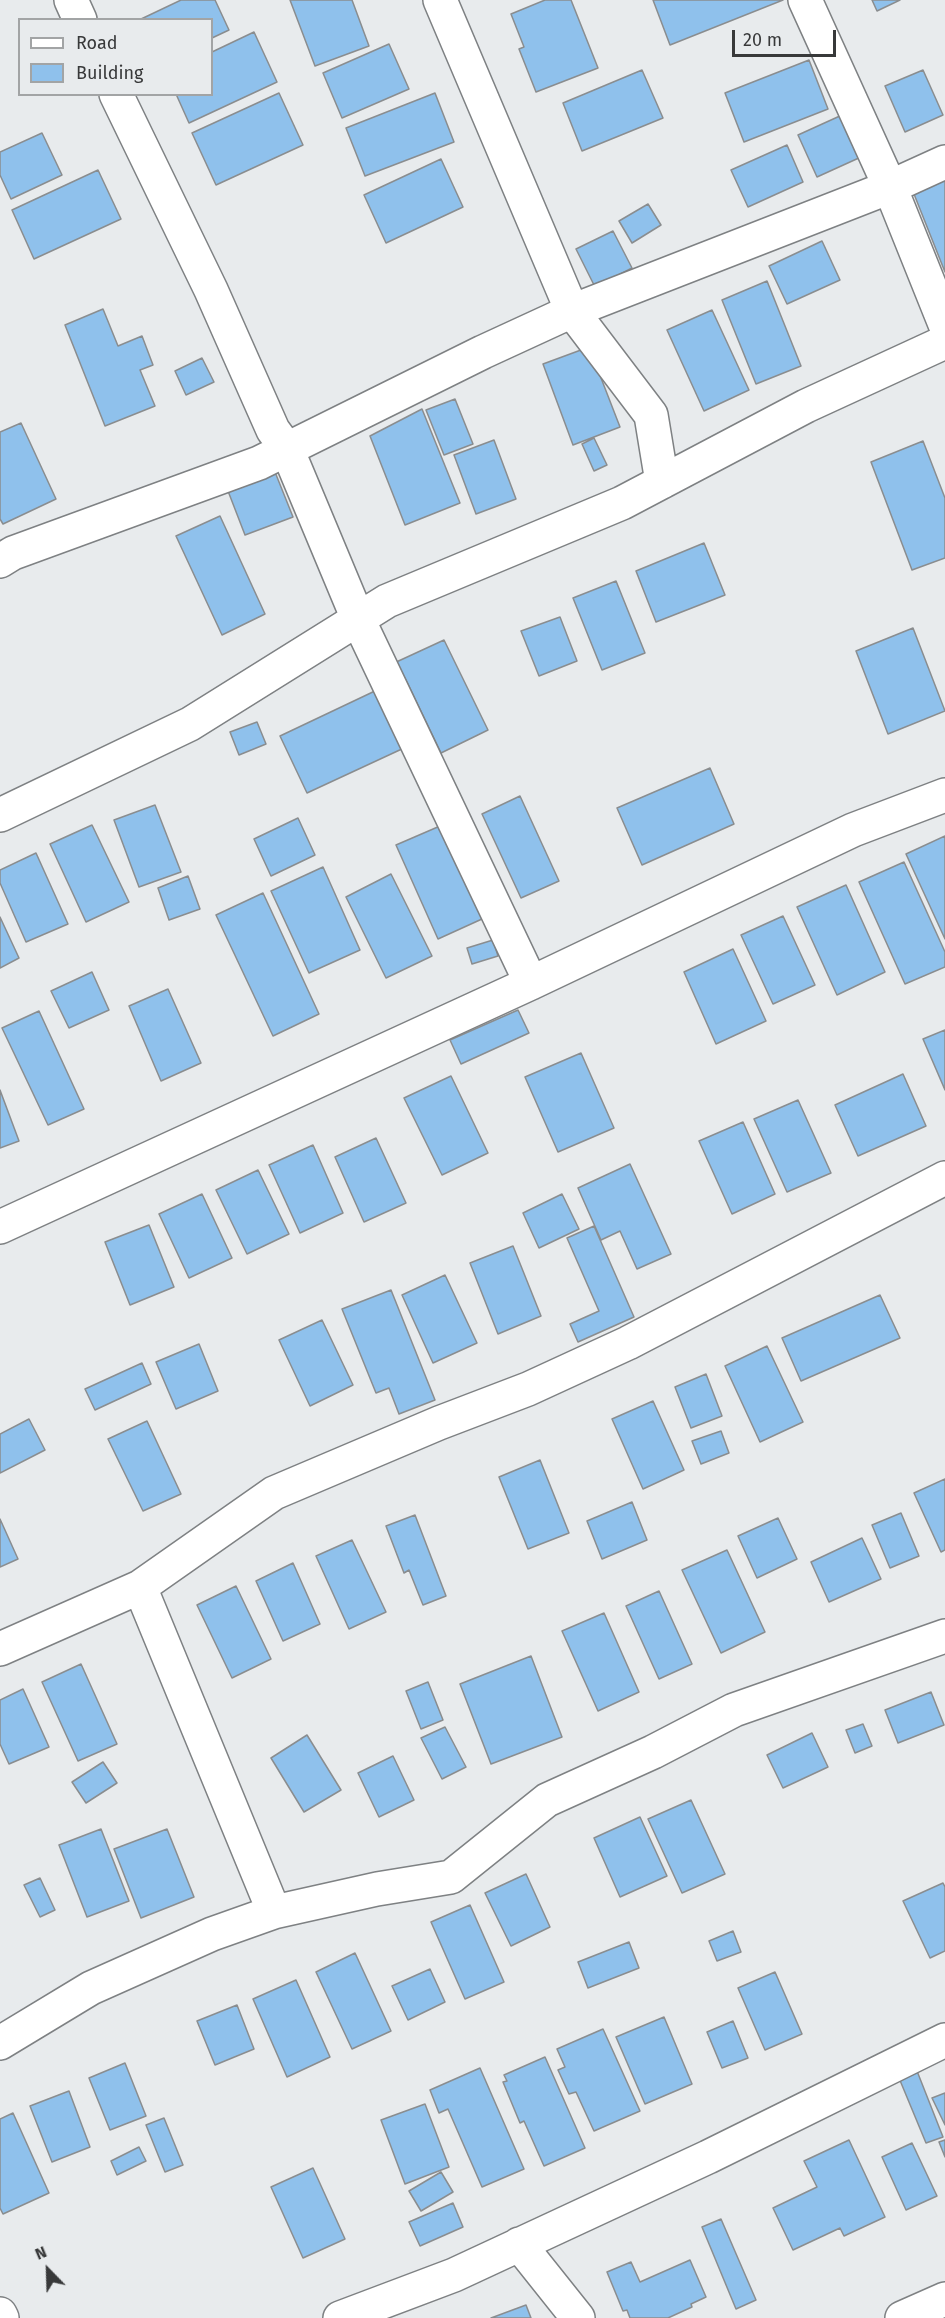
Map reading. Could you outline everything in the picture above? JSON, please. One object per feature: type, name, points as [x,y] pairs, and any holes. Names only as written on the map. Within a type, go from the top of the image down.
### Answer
[{"type":"street","points":[[71,0],[79,18]]},
{"type":"street","points":[[440,0],[572,311],[651,415],[662,482]]},
{"type":"street","points":[[805,0],[890,187],[945,324]]},
{"type":"street","points":[[117,96],[211,290],[273,430],[287,449],[358,619],[531,983]]},
{"type":"street","points":[[0,561],[13,553],[259,463],[483,352],[572,311],[890,187],[945,162]]},
{"type":"street","points":[[0,815],[189,724],[387,602],[622,503],[806,406],[945,342]]},
{"type":"street","points":[[0,1227],[531,983],[853,830],[945,795]]},
{"type":"street","points":[[0,1649],[140,1587],[274,1493],[438,1423],[528,1389],[628,1343],[945,1178]]},
{"type":"street","points":[[140,1587],[274,1912]]},
{"type":"street","points":[[0,2043],[91,1988],[212,1934],[274,1912],[377,1889],[451,1877],[547,1800],[653,1752],[734,1710],[945,1636]]},
{"type":"street","points":[[340,2318],[454,2275],[708,2157],[945,2040]]},
{"type":"street","points":[[519,2244],[578,2318]]},
{"type":"street","points":[[902,2318],[945,2299]]},
{"type":"building","points":[[181,0],[215,0],[229,30],[213,38],[213,18],[143,18]]},
{"type":"building","points":[[290,0],[352,0],[369,46],[315,66]]},
{"type":"building","points":[[545,0],[571,0],[598,68],[536,92],[519,49],[524,47],[511,14]]},
{"type":"building","points":[[653,0],[783,0],[670,45]]},
{"type":"building","points":[[872,0],[900,0],[877,11]]},
{"type":"building","points":[[254,32],[277,82],[189,123],[177,96],[213,96],[213,52]]},
{"type":"building","points":[[389,44],[409,89],[342,118],[323,73]]},
{"type":"building","points":[[809,60],[828,109],[744,142],[725,93]]},
{"type":"building","points":[[642,70],[663,118],[582,151],[563,103]]},
{"type":"building","points":[[923,70],[943,115],[905,132],[885,86]]},
{"type":"building","points":[[279,93],[303,145],[216,185],[192,133]]},
{"type":"building","points":[[435,93],[454,142],[365,176],[346,128]]},
{"type":"building","points":[[842,115],[861,157],[817,177],[798,135]]},
{"type":"building","points":[[42,133],[62,175],[11,199],[0,175],[0,152]]},
{"type":"building","points":[[787,145],[803,182],[748,207],[731,170]]},
{"type":"building","points":[[441,159],[463,207],[386,243],[364,195]]},
{"type":"building","points":[[98,170],[121,219],[34,259],[12,210]]},
{"type":"building","points":[[945,176],[945,272],[912,189]]},
{"type":"building","points":[[648,204],[661,225],[632,243],[619,221]]},
{"type":"building","points":[[613,231],[632,268],[595,287],[576,249]]},
{"type":"building","points":[[822,241],[840,280],[787,304],[769,266]]},
{"type":"building","points":[[767,281],[801,366],[756,384],[722,300]]},
{"type":"building","points":[[103,309],[118,346],[142,336],[153,365],[140,370],[155,406],[105,426],[65,325]]},
{"type":"building","points":[[712,310],[749,390],[704,411],[667,330]]},
{"type":"building","points":[[589,347],[620,427],[573,445],[543,364]]},
{"type":"building","points":[[202,358],[214,382],[186,395],[175,371]]},
{"type":"building","points":[[455,399],[473,444],[444,455],[426,410]]},
{"type":"building","points":[[422,409],[460,503],[405,525],[370,436]]},
{"type":"building","points":[[21,423],[56,499],[3,524],[0,519],[0,432]]},
{"type":"building","points":[[594,438],[607,465],[594,471],[582,444]]},
{"type":"building","points":[[494,440],[516,499],[476,514],[454,455]]},
{"type":"building","points":[[923,441],[945,498],[945,558],[912,570],[871,462]]},
{"type":"building","points":[[275,472],[293,517],[245,535],[228,491]]},
{"type":"building","points":[[220,516],[265,614],[222,635],[176,536]]},
{"type":"building","points":[[704,543],[725,595],[656,622],[636,571]]},
{"type":"building","points":[[616,581],[645,653],[602,670],[573,598]]},
{"type":"building","points":[[560,617],[577,661],[539,676],[521,631]]},
{"type":"building","points":[[913,628],[945,711],[888,734],[856,651]]},
{"type":"building","points":[[444,640],[488,730],[441,753],[405,678],[400,680],[392,664]]},
{"type":"building","points":[[377,690],[404,748],[307,793],[280,736]]},
{"type":"building","points":[[257,722],[266,744],[239,755],[230,732]]},
{"type":"building","points":[[710,768],[734,824],[642,865],[617,808]]},
{"type":"building","points":[[520,796],[559,881],[521,898],[482,814]]},
{"type":"building","points":[[155,805],[181,872],[139,887],[114,820]]},
{"type":"building","points":[[298,818],[315,855],[271,876],[254,839]]},
{"type":"building","points":[[92,825],[129,902],[86,922],[50,844]]},
{"type":"building","points":[[440,826],[482,919],[438,939],[396,845]]},
{"type":"building","points":[[945,836],[945,939],[906,854]]},
{"type":"building","points":[[36,853],[68,924],[26,942],[0,883],[0,870]]},
{"type":"building","points":[[904,862],[945,952],[945,967],[905,984],[859,882]]},
{"type":"building","points":[[323,867],[360,950],[309,973],[271,891]]},
{"type":"building","points":[[391,874],[432,956],[386,978],[346,897]]},
{"type":"building","points":[[188,876],[200,909],[169,920],[158,888]]},
{"type":"building","points":[[846,885],[885,972],[837,995],[797,907]]},
{"type":"building","points":[[263,893],[319,1014],[273,1036],[216,915]]},
{"type":"building","points":[[783,916],[815,985],[773,1004],[741,935]]},
{"type":"building","points":[[0,917],[19,958],[0,968]]},
{"type":"building","points":[[493,940],[498,956],[472,964],[467,948]]},
{"type":"building","points":[[733,949],[766,1021],[716,1044],[684,972]]},
{"type":"building","points":[[92,972],[109,1010],[69,1028],[51,991]]},
{"type":"building","points":[[168,989],[201,1063],[161,1081],[129,1006]]},
{"type":"building","points":[[518,1010],[529,1033],[461,1064],[450,1040]]},
{"type":"building","points":[[39,1011],[84,1109],[48,1125],[2,1028]]},
{"type":"building","points":[[945,1030],[945,1090],[923,1039]]},
{"type":"building","points":[[581,1053],[614,1128],[558,1152],[525,1077]]},
{"type":"building","points":[[903,1074],[926,1126],[858,1156],[835,1105]]},
{"type":"building","points":[[451,1076],[488,1153],[442,1175],[404,1098]]},
{"type":"building","points":[[0,1090],[19,1141],[0,1148]]},
{"type":"building","points":[[798,1100],[831,1173],[787,1192],[754,1119]]},
{"type":"building","points":[[743,1122],[775,1194],[732,1214],[699,1141]]},
{"type":"building","points":[[376,1138],[406,1203],[364,1222],[335,1157]]},
{"type":"building","points":[[313,1145],[343,1213],[300,1233],[269,1165]]},
{"type":"building","points":[[630,1164],[671,1254],[637,1269],[620,1231],[601,1240],[578,1188]]},
{"type":"building","points":[[258,1170],[289,1234],[247,1254],[216,1190]]},
{"type":"building","points":[[202,1194],[232,1258],[189,1278],[159,1214]]},
{"type":"building","points":[[562,1194],[579,1229],[539,1248],[523,1213]]},
{"type":"building","points":[[149,1225],[174,1287],[130,1305],[105,1242]]},
{"type":"building","points":[[594,1226],[634,1317],[578,1342],[570,1324],[599,1311],[567,1238]]},
{"type":"building","points":[[513,1246],[541,1316],[498,1334],[470,1263]]},
{"type":"building","points":[[445,1275],[477,1343],[433,1363],[402,1295]]},
{"type":"building","points":[[391,1290],[435,1400],[399,1414],[389,1388],[376,1393],[342,1309]]},
{"type":"building","points":[[880,1295],[900,1338],[801,1381],[782,1338]]},
{"type":"building","points":[[322,1320],[353,1385],[310,1406],[279,1340]]},
{"type":"building","points":[[199,1344],[218,1391],[176,1409],[156,1362]]},
{"type":"building","points":[[767,1346],[803,1422],[760,1442],[725,1366]]},
{"type":"building","points":[[142,1363],[151,1384],[95,1410],[85,1389]]},
{"type":"building","points":[[706,1374],[722,1416],[691,1428],[675,1387]]},
{"type":"building","points":[[653,1401],[684,1470],[643,1489],[612,1419]]},
{"type":"building","points":[[29,1419],[45,1450],[0,1473],[0,1434]]},
{"type":"building","points":[[147,1421],[181,1494],[143,1511],[108,1439]]},
{"type":"building","points":[[721,1431],[729,1453],[701,1464],[692,1441]]},
{"type":"building","points":[[540,1460],[569,1533],[528,1549],[499,1477]]},
{"type":"building","points":[[945,1479],[945,1550],[941,1552],[914,1493]]},
{"type":"building","points":[[632,1502],[647,1540],[602,1559],[587,1521]]},
{"type":"building","points":[[901,1513],[919,1556],[890,1568],[872,1525]]},
{"type":"building","points":[[415,1515],[446,1596],[423,1605],[409,1570],[404,1573],[386,1526]]},
{"type":"building","points":[[778,1518],[797,1559],[757,1578],[738,1536]]},
{"type":"building","points":[[0,1519],[18,1559],[0,1567]]},
{"type":"building","points":[[862,1538],[881,1579],[829,1602],[811,1562]]},
{"type":"building","points":[[352,1540],[386,1612],[349,1629],[316,1556]]},
{"type":"building","points":[[727,1550],[765,1632],[721,1653],[682,1570]]},
{"type":"building","points":[[293,1563],[320,1624],[283,1641],[256,1581]]},
{"type":"building","points":[[236,1586],[271,1659],[232,1678],[197,1605]]},
{"type":"building","points":[[659,1591],[692,1664],[659,1679],[626,1606]]},
{"type":"building","points":[[604,1613],[639,1692],[598,1711],[562,1631]]},
{"type":"building","points":[[531,1656],[562,1737],[491,1764],[460,1684]]},
{"type":"building","points":[[81,1664],[117,1744],[78,1761],[42,1682]]},
{"type":"building","points":[[428,1682],[443,1720],[421,1729],[406,1691]]},
{"type":"building","points":[[23,1689],[49,1747],[9,1764],[0,1744],[0,1700]]},
{"type":"building","points":[[931,1692],[944,1725],[898,1743],[885,1710]]},
{"type":"building","points":[[863,1724],[872,1746],[855,1753],[846,1730]]},
{"type":"building","points":[[445,1727],[466,1767],[442,1779],[421,1738]]},
{"type":"building","points":[[812,1733],[828,1767],[783,1788],[767,1755]]},
{"type":"building","points":[[307,1735],[341,1790],[304,1812],[271,1758]]},
{"type":"building","points":[[393,1756],[414,1800],[379,1817],[358,1773]]},
{"type":"building","points":[[103,1762],[117,1783],[86,1803],[72,1782]]},
{"type":"building","points":[[691,1800],[725,1874],[682,1893],[648,1819]]},
{"type":"building","points":[[640,1817],[667,1876],[620,1897],[594,1838]]},
{"type":"building","points":[[101,1829],[129,1901],[87,1917],[59,1845]]},
{"type":"building","points":[[167,1829],[194,1897],[141,1918],[114,1849]]},
{"type":"building","points":[[526,1874],[550,1927],[511,1946],[485,1893]]},
{"type":"building","points":[[40,1878],[55,1910],[40,1917],[24,1885]]},
{"type":"building","points":[[943,1883],[945,1887],[945,1951],[930,1958],[903,1901]]},
{"type":"building","points":[[470,1905],[504,1982],[465,1999],[431,1922]]},
{"type":"building","points":[[733,1931],[741,1952],[717,1961],[709,1941]]},
{"type":"building","points":[[629,1942],[639,1968],[588,1988],[578,1962]]},
{"type":"building","points":[[355,1953],[391,2031],[352,2049],[316,1972]]},
{"type":"building","points":[[430,1969],[445,2002],[408,2020],[392,1986]]},
{"type":"building","points":[[775,1972],[802,2034],[765,2050],[738,1988]]},
{"type":"building","points":[[296,1980],[330,2057],[287,2077],[253,1999]]},
{"type":"building","points":[[237,2005],[254,2049],[215,2065],[197,2021]]},
{"type":"building","points":[[664,2017],[692,2084],[645,2104],[616,2037]]},
{"type":"building","points":[[733,2021],[748,2058],[722,2068],[707,2032]]},
{"type":"building","points":[[603,2029],[640,2111],[594,2131],[576,2092],[569,2094],[558,2070],[565,2067],[557,2049]]},
{"type":"building","points":[[545,2057],[585,2148],[544,2166],[524,2121],[520,2123],[503,2082],[507,2081],[504,2075]]},
{"type":"building","points":[[125,2063],[146,2116],[110,2130],[89,2078]]},
{"type":"building","points":[[480,2068],[524,2169],[482,2187],[448,2109],[439,2113],[430,2090]]},
{"type":"building","points":[[917,2071],[943,2137],[926,2143],[899,2078]]},
{"type":"building","points":[[69,2091],[90,2147],[52,2162],[30,2106]]},
{"type":"building","points":[[945,2093],[945,2125],[932,2098]]},
{"type":"building","points":[[425,2104],[449,2167],[405,2184],[381,2120]]},
{"type":"building","points":[[13,2113],[49,2193],[3,2214],[0,2208],[0,2119]]},
{"type":"building","points":[[164,2118],[183,2165],[165,2172],[146,2125]]},
{"type":"building","points":[[849,2140],[885,2217],[844,2236],[840,2228],[793,2250],[773,2208],[817,2187],[804,2161]]},
{"type":"building","points":[[945,2140],[945,2157],[939,2142]]},
{"type":"building","points":[[912,2143],[937,2196],[906,2210],[882,2157]]},
{"type":"building","points":[[139,2147],[146,2161],[117,2175],[111,2161]]},
{"type":"building","points":[[313,2168],[345,2239],[303,2258],[271,2187]]},
{"type":"building","points":[[441,2172],[453,2192],[421,2211],[409,2191]]},
{"type":"building","points":[[453,2203],[463,2227],[420,2246],[409,2222]]},
{"type":"building","points":[[721,2219],[756,2300],[736,2309],[702,2227]]},
{"type":"building","points":[[690,2260],[706,2297],[691,2304],[692,2307],[668,2318],[630,2318],[627,2310],[623,2311],[607,2272],[631,2262],[640,2282]]},
{"type":"building","points":[[526,2305],[531,2318],[491,2318]]}]
